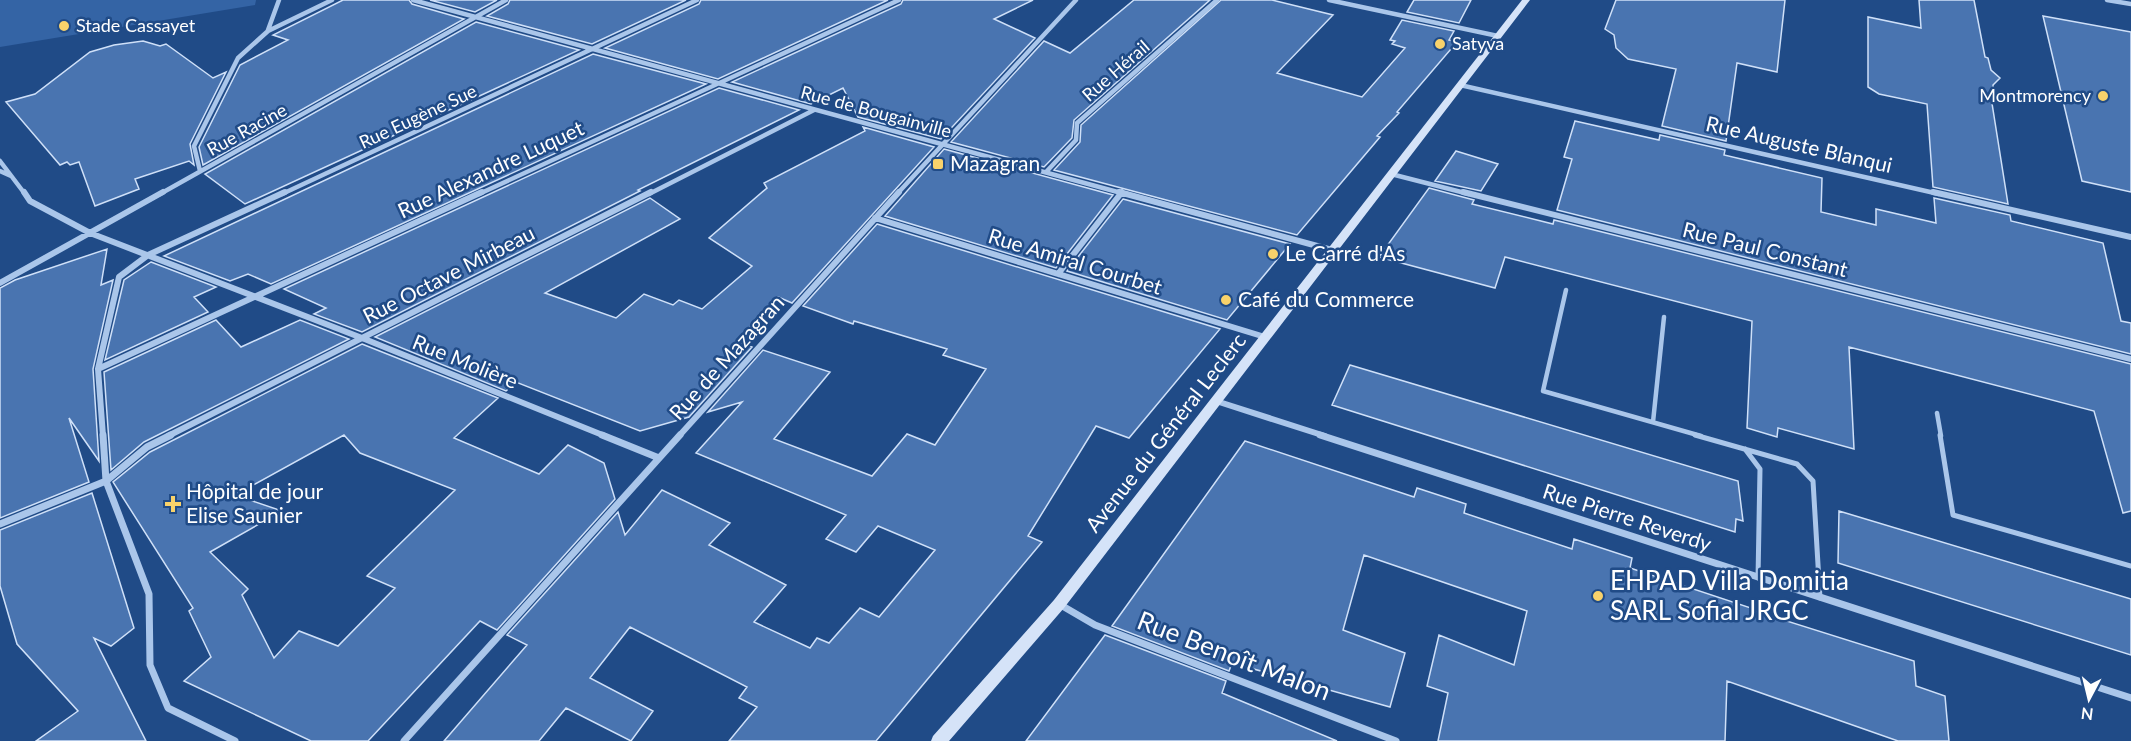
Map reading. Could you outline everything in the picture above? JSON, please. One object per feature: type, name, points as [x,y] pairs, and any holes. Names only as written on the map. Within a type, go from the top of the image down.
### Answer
[{"type":"main road","name":"Avenue du Général Leclerc","points":[[941,738],[1059,604],[1526,0]]},
{"type":"street","points":[[268,31],[279,0]]},
{"type":"street","points":[[200,171],[194,146],[238,58],[268,31],[332,0]]},
{"type":"street","name":"Rue de Bougainville","points":[[413,0],[1332,250]]},
{"type":"street","name":"Rue Racine","points":[[0,283],[506,0]]},
{"type":"street","name":"Rue Eugène Sue","points":[[235,741],[168,708],[150,665],[149,594],[106,481],[98,369],[119,277],[148,255],[568,62],[588,48],[697,0]]},
{"type":"street","name":"Rue Alexandre Luquet","points":[[98,369],[898,0]]},
{"type":"street","name":"Rue de Mazagran","points":[[404,741],[942,144],[1076,0]]},
{"type":"street","name":"Rue Hérail","points":[[1047,171],[1076,140],[1077,123],[1217,0]]},
{"type":"street","points":[[1329,0],[1498,36]]},
{"type":"street","points":[[2107,0],[2131,4]]},
{"type":"street","name":"Rue Auguste Blanqui","points":[[1460,85],[2131,237]]},
{"type":"street","name":"Rue Octave Mirbeau","points":[[0,524],[106,481],[147,447],[814,110]]},
{"type":"street","name":"Rue Molière","points":[[0,161],[30,201],[90,233],[362,338],[659,458]]},
{"type":"street","points":[[0,171],[14,177]]},
{"type":"street","name":"Rue Paul Constant","points":[[1391,174],[2131,359]]},
{"type":"street","points":[[1058,274],[1122,192]]},
{"type":"street","name":"Rue Amiral Courbet","points":[[875,218],[1265,338]]},
{"type":"street","name":"Rue Pierre Reverdy","points":[[1216,401],[2131,699]]},
{"type":"street","name":"Rue Benoît Malon","points":[[1059,604],[1095,624],[1396,741]]},
{"type":"street","points":[[941,738],[956,741]]},
{"type":"lane","points":[[1566,290],[1543,391],[1797,464],[1813,481],[1820,598]]},
{"type":"lane","points":[[1653,422],[1664,317]]},
{"type":"lane","points":[[1937,413],[1953,515],[2131,566]]},
{"type":"lane","points":[[1745,449],[1760,468],[1758,578]]},
{"type":"shaded area","name":"Stade Cassayet","points":[[0,0],[256,0],[255,5],[0,47]]},
{"type":"building","points":[[343,0],[409,0],[412,4],[464,19],[203,165],[199,147],[240,65],[288,40],[273,35]]},
{"type":"building","points":[[430,0],[497,0],[475,12]]},
{"type":"building","points":[[510,0],[686,0],[592,44],[487,16],[508,4]]},
{"type":"building","points":[[701,0],[888,0],[718,79],[605,48],[699,4]]},
{"type":"building","points":[[903,0],[1033,0],[994,19],[1035,38],[941,139],[858,117],[843,88],[811,104],[732,82],[901,4]]},
{"type":"building","points":[[1134,0],[1210,0],[1074,120],[1072,138],[1044,167],[951,142],[1044,41],[1070,53]]},
{"type":"building","points":[[1221,0],[1272,0],[1333,15],[1277,73],[1362,97],[1405,48],[1392,44],[1395,41],[1390,40],[1402,20],[1454,31],[1449,40],[1457,42],[1297,235],[1054,170],[1080,142],[1081,125]]},
{"type":"building","points":[[1414,0],[1471,0],[1459,23],[1407,12]]},
{"type":"building","points":[[1616,0],[1785,0],[1777,72],[1737,63],[1726,141],[1662,126],[1676,69],[1628,59],[1616,48],[1614,35],[1605,29]]},
{"type":"building","points":[[1919,0],[1974,0],[1985,57],[1988,58],[1991,70],[2000,78],[1993,85],[1994,98],[1991,97],[2008,204],[1933,187],[1927,104],[1879,94],[1868,87],[1868,17],[1921,28]]},
{"type":"building","points":[[2043,16],[2131,32],[2131,192],[2082,181]]},
{"type":"building","points":[[476,22],[579,50],[245,204],[205,174]]},
{"type":"building","points":[[143,41],[160,46],[166,44],[213,78],[226,72],[190,144],[194,165],[189,161],[135,179],[139,189],[95,206],[79,162],[70,165],[67,162],[60,165],[6,102],[35,94],[90,52],[114,45]]},
{"type":"building","points":[[593,54],[706,84],[271,284],[248,274],[230,281],[164,256]]},
{"type":"building","points":[[719,88],[799,110],[362,332],[314,314],[326,308],[284,289]]},
{"type":"building","points":[[1575,121],[1659,140],[1660,135],[1725,150],[1724,155],[1822,178],[1821,212],[1876,225],[1876,209],[1936,223],[1934,198],[2010,215],[2011,221],[2103,243],[2121,321],[2131,323],[2131,354],[1557,210],[1572,159],[1564,157]]},
{"type":"building","points":[[863,127],[934,147],[792,303],[778,297],[737,341],[752,347],[689,417],[640,431],[516,382],[506,391],[375,337],[650,198],[680,219],[545,293],[616,318],[644,294],[673,305],[679,300],[702,309],[752,266],[709,238],[767,188],[764,183],[865,131]]},
{"type":"building","points":[[944,149],[1113,195],[1056,268],[885,216]]},
{"type":"building","points":[[1456,151],[1498,164],[1481,191],[1435,181]]},
{"type":"building","points":[[1429,188],[1474,200],[1472,204],[1553,224],[1554,220],[2131,364],[2131,511],[2123,513],[2094,411],[1849,347],[1854,449],[1778,428],[1777,437],[1747,428],[1752,321],[1505,257],[1495,288],[1379,257]]},
{"type":"building","points":[[1123,199],[1290,244],[1227,320],[1067,271]]},
{"type":"building","points":[[877,224],[1220,329],[1129,438],[1096,426],[1028,536],[1042,542],[876,741],[729,741],[757,707],[739,698],[747,687],[630,627],[590,678],[653,711],[631,741],[566,708],[539,741],[444,741],[527,645],[507,635],[618,512],[625,535],[662,490],[730,523],[709,545],[786,585],[754,622],[810,648],[817,638],[829,643],[860,608],[879,617],[935,550],[878,526],[856,552],[826,539],[846,515],[696,453],[742,402],[708,412],[763,350],[830,372],[774,439],[872,476],[907,434],[935,445],[986,369],[943,355],[947,349],[854,321],[853,324],[803,306]]},
{"type":"building","points":[[107,249],[101,285],[113,280],[93,369],[99,461],[69,418],[89,482],[0,518],[0,288],[15,280]]},
{"type":"building","points":[[151,262],[216,287],[194,297],[208,312],[105,360],[124,280]]},
{"type":"building","points":[[216,320],[241,347],[300,320],[349,339],[144,442],[111,470],[104,372]]},
{"type":"building","points":[[362,344],[498,398],[454,438],[539,474],[568,445],[604,463],[615,499],[497,630],[480,621],[368,741],[311,741],[184,681],[211,657],[189,611],[193,608],[113,482],[150,452]],"holes":[[[344,435],[360,453],[455,490],[367,576],[395,588],[338,646],[299,631],[274,658],[242,595],[248,589],[210,552],[282,511],[235,495]]]},
{"type":"building","points":[[1350,365],[1738,481],[1743,521],[1736,519],[1735,532],[1332,405]]},
{"type":"building","points":[[1245,441],[1414,497],[1417,488],[1466,504],[1464,513],[1572,549],[1574,539],[1632,558],[1630,568],[1755,611],[1914,661],[1916,686],[1945,696],[1949,741],[1898,741],[1727,681],[1725,741],[1438,741],[1448,693],[1427,686],[1439,635],[1514,665],[1527,611],[1364,555],[1343,630],[1405,653],[1390,707],[1232,663],[1229,671],[1112,626]]},
{"type":"building","points":[[92,493],[134,628],[111,646],[94,638],[146,741],[36,741],[78,711],[17,644],[0,586],[0,530]]},
{"type":"building","points":[[1839,511],[2131,599],[2131,655],[1838,563]]},
{"type":"building","points":[[1105,635],[1226,681],[1222,693],[1337,741],[1026,741]]},
{"type":"place","name":"Stade Cassayet","points":[[64,26]]},
{"type":"place","name":"Satyva","points":[[1440,44]]},
{"type":"place","name":"Montmorency","points":[[2103,96]]},
{"type":"place","name":"Mazagran","points":[[938,164]]},
{"type":"place","name":"Le Carré d'As","points":[[1273,254]]},
{"type":"place","name":"Café du Commerce","points":[[1226,300]]},
{"type":"place","name":"Hôpital de jour Elise Saunier","points":[[173,504]]},
{"type":"place","name":"EHPAD Villa Domitia SARL Sofial JRGC","points":[[1598,596]]}]
